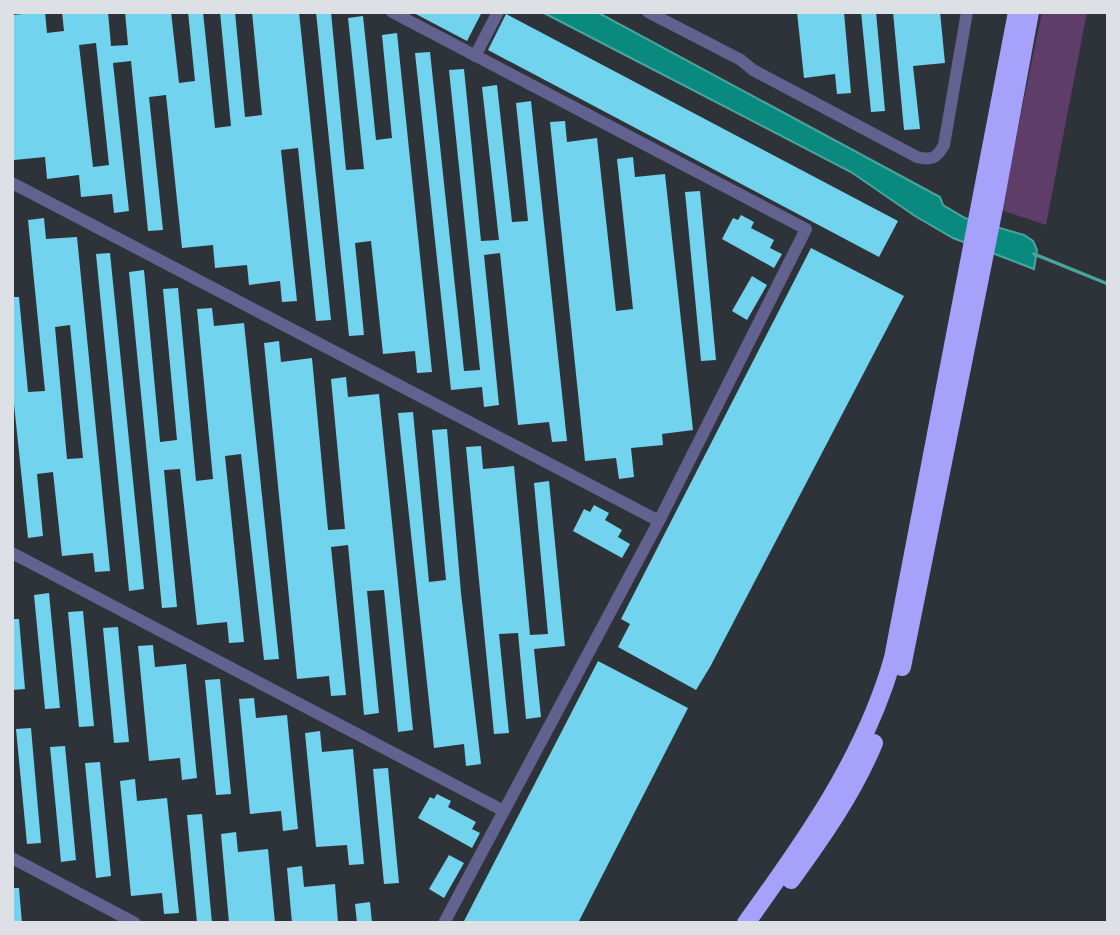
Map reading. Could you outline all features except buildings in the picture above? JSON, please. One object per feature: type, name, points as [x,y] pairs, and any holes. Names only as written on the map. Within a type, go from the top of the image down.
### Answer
[{"type":"highway","points":[[987,206],[1017,12]]},
{"type":"highway","points":[[747,923],[837,790],[882,697],[893,658],[987,206],[1031,12]]},
{"type":"highway","points":[[761,923],[836,817],[863,769],[892,699],[909,639],[974,268]]},
{"type":"lane","points":[[392,12],[806,229],[659,521],[502,810],[444,923]]},
{"type":"lane","points":[[475,56],[498,12]]},
{"type":"lane","points":[[648,12],[925,159],[933,159],[944,145],[967,12]]},
{"type":"lane","points":[[12,183],[659,521]]},
{"type":"lane","points":[[12,554],[502,810]]},
{"type":"lane","points":[[12,858],[135,923]]},
{"type":"shaded area","points":[[542,12],[597,12],[940,197],[943,205],[965,218],[1024,235],[1033,241],[1037,250],[1034,269],[953,238],[915,216],[851,172]]},
{"type":"shaded area","points":[[1042,12],[1087,12],[1046,225],[1001,210]]},
{"type":"waterway","points":[[1034,254],[1108,284]]}]
